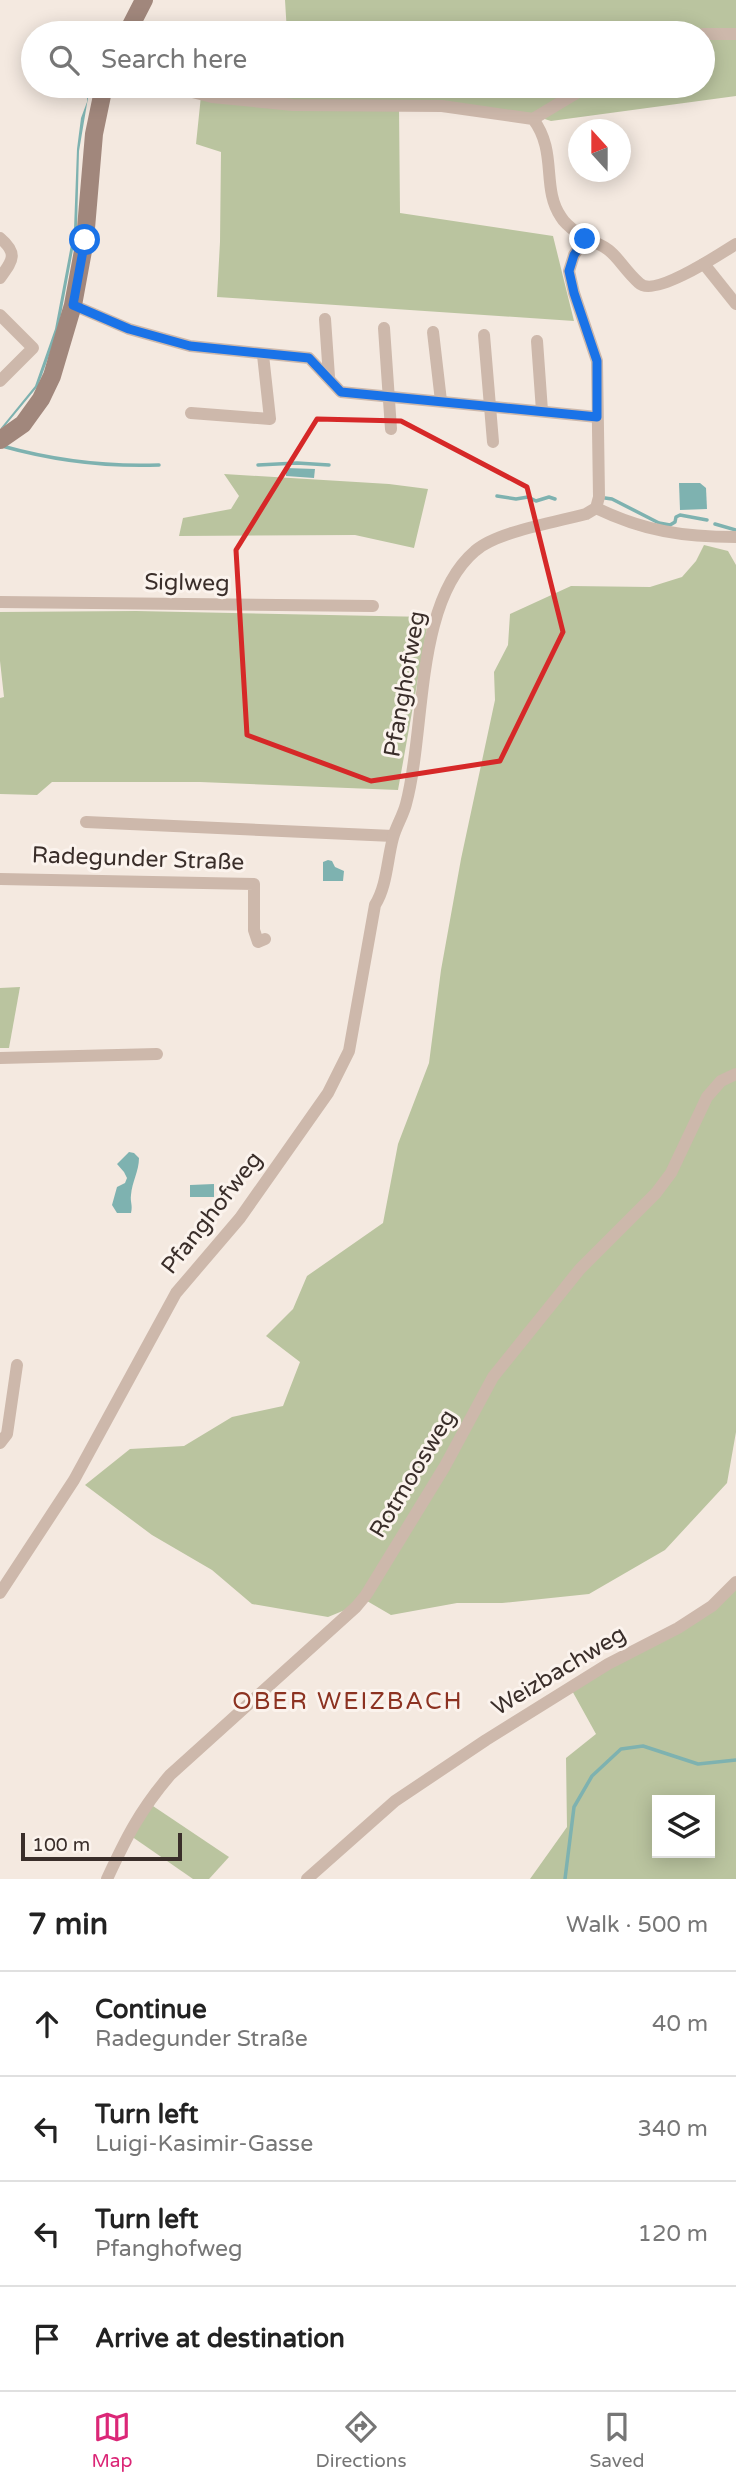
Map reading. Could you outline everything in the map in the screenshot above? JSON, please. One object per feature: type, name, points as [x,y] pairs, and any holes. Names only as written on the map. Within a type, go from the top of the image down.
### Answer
[{"type":"main road","points":[[133,21],[144,0]]},
{"type":"main road","points":[[0,440],[23,424],[41,399],[52,376],[73,305],[85,240],[94,134],[102,98]]},
{"type":"street","points":[[715,34],[736,34]]},
{"type":"street","points":[[222,98],[293,105],[442,106],[533,119],[568,98]]},
{"type":"street","points":[[533,119],[547,144],[554,199],[561,218],[585,239],[607,247],[641,286],[652,288],[704,264],[736,244]]},
{"type":"street","points":[[0,238],[13,255],[0,278]]},
{"type":"street","points":[[585,239],[574,255],[569,271],[597,361],[599,497],[596,508],[655,531],[702,537],[736,537]]},
{"type":"street","points":[[704,264],[736,304]]},
{"type":"street","points":[[73,305],[129,329],[190,346],[309,358],[341,392],[597,417]]},
{"type":"street","points":[[0,314],[33,348],[0,381]]},
{"type":"street","points":[[325,319],[329,377]]},
{"type":"street","points":[[383,328],[391,429]]},
{"type":"street","points":[[433,332],[442,401]]},
{"type":"street","points":[[484,335],[494,442]]},
{"type":"street","points":[[537,341],[542,411]]},
{"type":"street","points":[[191,413],[270,419],[263,355]]},
{"type":"street","name":"Pfanghofweg","points":[[0,1593],[74,1480],[176,1293],[240,1218],[328,1093],[349,1051],[375,905],[381,895],[393,836],[406,803],[433,625],[451,581],[475,550],[506,535],[586,514],[596,508]]},
{"type":"street","name":"Siglweg","points":[[0,601],[373,606]]},
{"type":"street","points":[[86,822],[393,836]]},
{"type":"street","name":"Radegunder Straße","points":[[0,878],[254,884],[254,930],[258,942],[265,939]]},
{"type":"street","points":[[0,1058],[156,1054]]},
{"type":"street","name":"Rotmoosweg","points":[[107,1879],[131,1826],[170,1774],[356,1607],[366,1595],[445,1466],[493,1377],[580,1269],[656,1193],[671,1173],[707,1097],[721,1081],[736,1074]]},
{"type":"street","points":[[0,1443],[7,1433],[17,1365]]},
{"type":"street","name":"Weizbachweg","points":[[307,1879],[395,1801],[608,1664],[678,1628],[712,1606],[736,1582]]},
{"type":"highlighted area","points":[[317,419],[401,421],[527,487],[563,632],[500,761],[371,781],[247,735],[236,550]]},
{"type":"green space","points":[[285,0],[736,0],[736,96],[551,121],[532,115],[399,106],[400,213],[553,236],[574,321],[217,297],[221,152],[196,144],[201,98],[715,98],[715,21],[286,21]]},
{"type":"green space","points":[[224,474],[389,484],[428,489],[414,548],[355,535],[179,536],[183,518],[231,509],[239,496]]},
{"type":"green space","points":[[704,545],[728,551],[736,565],[736,1432],[727,1483],[665,1550],[589,1594],[502,1603],[457,1603],[391,1615],[367,1601],[328,1617],[252,1604],[212,1570],[152,1535],[85,1485],[130,1449],[184,1446],[232,1417],[283,1406],[300,1362],[266,1336],[293,1309],[307,1276],[383,1223],[398,1144],[429,1063],[441,970],[461,859],[495,700],[494,672],[508,645],[510,614],[571,586],[650,587],[682,577],[696,561]]},
{"type":"green space","points":[[136,611],[429,617],[398,790],[200,782],[52,782],[37,795],[0,794],[0,698],[4,697],[0,661],[0,612]]},
{"type":"green space","points":[[20,987],[9,1048],[0,1048],[0,988]]},
{"type":"green space","points":[[736,1582],[736,1879],[530,1879],[567,1827],[566,1758],[596,1734],[570,1687],[678,1628]]},
{"type":"green space","points":[[150,1804],[229,1857],[209,1879],[193,1879],[131,1836]]},
{"type":"water","points":[[88,98],[79,151],[77,228],[58,331],[38,386],[0,429],[35,386],[55,329],[74,229],[77,149],[81,118]]},
{"type":"water","points":[[286,468],[315,469],[314,478],[286,476]]},
{"type":"water","points":[[679,483],[700,483],[706,488],[707,509],[680,510]]},
{"type":"water","points":[[328,860],[344,871],[343,881],[323,881],[323,862]]},
{"type":"water","points":[[129,1152],[139,1158],[131,1197],[132,1208],[131,1213],[117,1213],[112,1205],[117,1187],[125,1183],[127,1178],[117,1164]]},
{"type":"water","points":[[214,1184],[214,1197],[190,1197],[190,1185]]},
{"type":"waterway","points":[[2,446],[79,461],[159,465]]},
{"type":"waterway","points":[[258,465],[329,465]]},
{"type":"waterway","points":[[497,496],[516,499],[528,497],[536,501],[549,497],[555,499]]},
{"type":"waterway","points":[[605,498],[659,523],[670,525],[680,515],[707,520]]},
{"type":"waterway","points":[[715,524],[736,530]]},
{"type":"waterway","points":[[565,1879],[574,1807],[592,1776],[621,1749],[643,1746],[698,1764],[736,1760]]},
{"type":"district","name":"OBER WEIZBACH","points":[[348,1701]]},
{"type":"route","points":[[85,240],[73,305],[129,329],[190,346],[309,358],[341,392],[597,417],[597,361],[569,271],[574,255],[585,239]]}]
